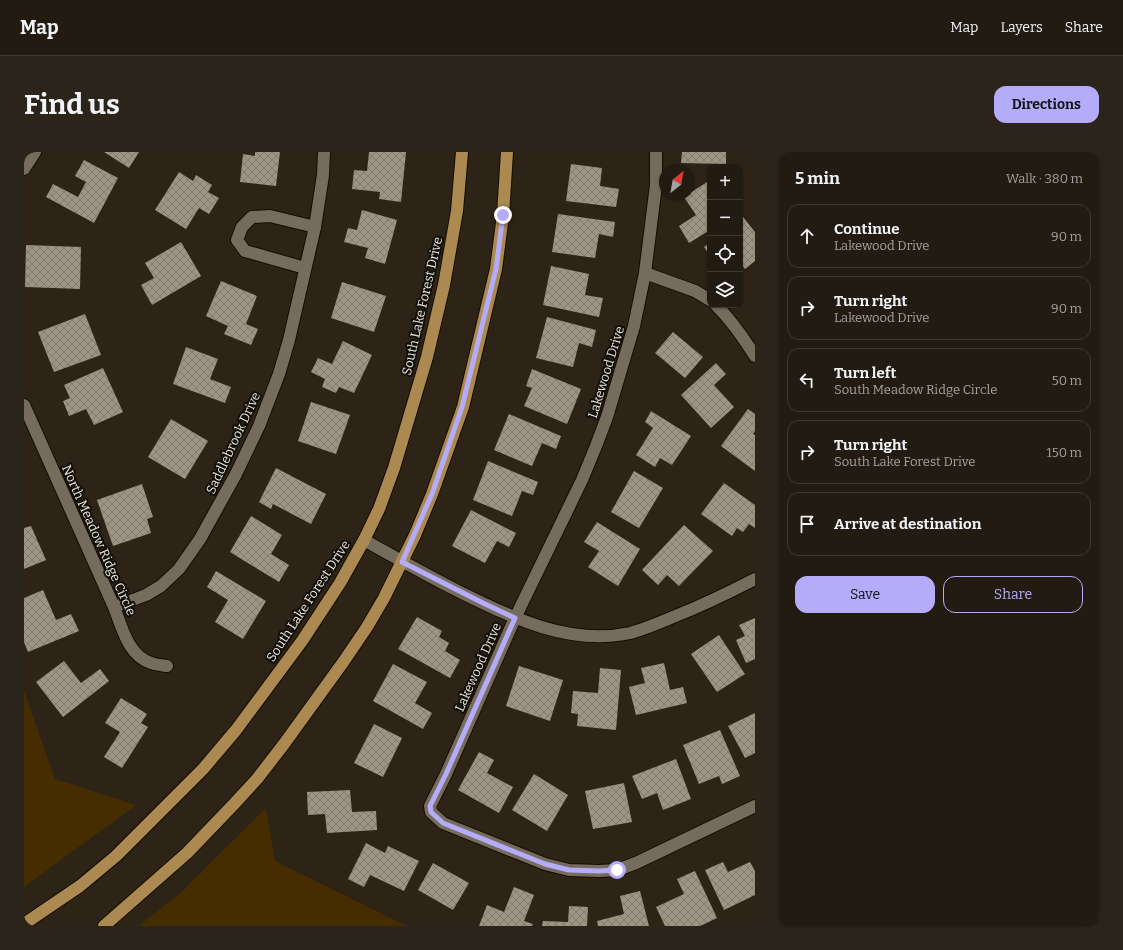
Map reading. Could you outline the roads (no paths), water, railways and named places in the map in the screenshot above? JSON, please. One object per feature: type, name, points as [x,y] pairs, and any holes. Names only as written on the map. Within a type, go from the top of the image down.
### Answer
[{"type":"main road","name":"South Lake Forest Drive","points":[[24,924],[80,886],[116,856],[203,769],[236,730],[302,641],[340,583],[379,509],[394,468],[427,357],[444,285],[457,211],[462,152]]},
{"type":"main road","points":[[104,926],[187,853],[257,778],[284,744],[364,633],[384,598],[402,562],[432,494],[464,399],[496,269],[503,215],[507,152]]},
{"type":"street","points":[[24,169],[35,152]]},
{"type":"street","name":"Saddlebrook Drive","points":[[114,607],[146,595],[161,586],[179,570],[200,539],[236,474],[259,426],[279,374],[289,340],[315,227],[323,175],[324,152]]},
{"type":"street","name":"Lakewood Drive","points":[[656,152],[656,185],[645,273],[634,326],[607,417],[582,480],[515,618],[446,774],[430,806],[431,812],[443,823],[545,864],[569,870],[599,871],[617,870],[636,863],[755,806]]},
{"type":"street","points":[[305,268],[245,251],[237,240],[242,227],[252,217],[270,216],[315,227]]},
{"type":"street","points":[[645,273],[695,291],[707,298]]},
{"type":"street","points":[[719,308],[740,333],[755,356]]},
{"type":"street","name":"North Meadow Ridge Circle","points":[[24,404],[114,607],[127,641],[137,655],[150,663],[167,666]]},
{"type":"street","points":[[364,540],[402,562],[515,618],[546,629],[568,634],[587,636],[606,636],[630,633],[650,627],[705,604],[755,579]]}]
